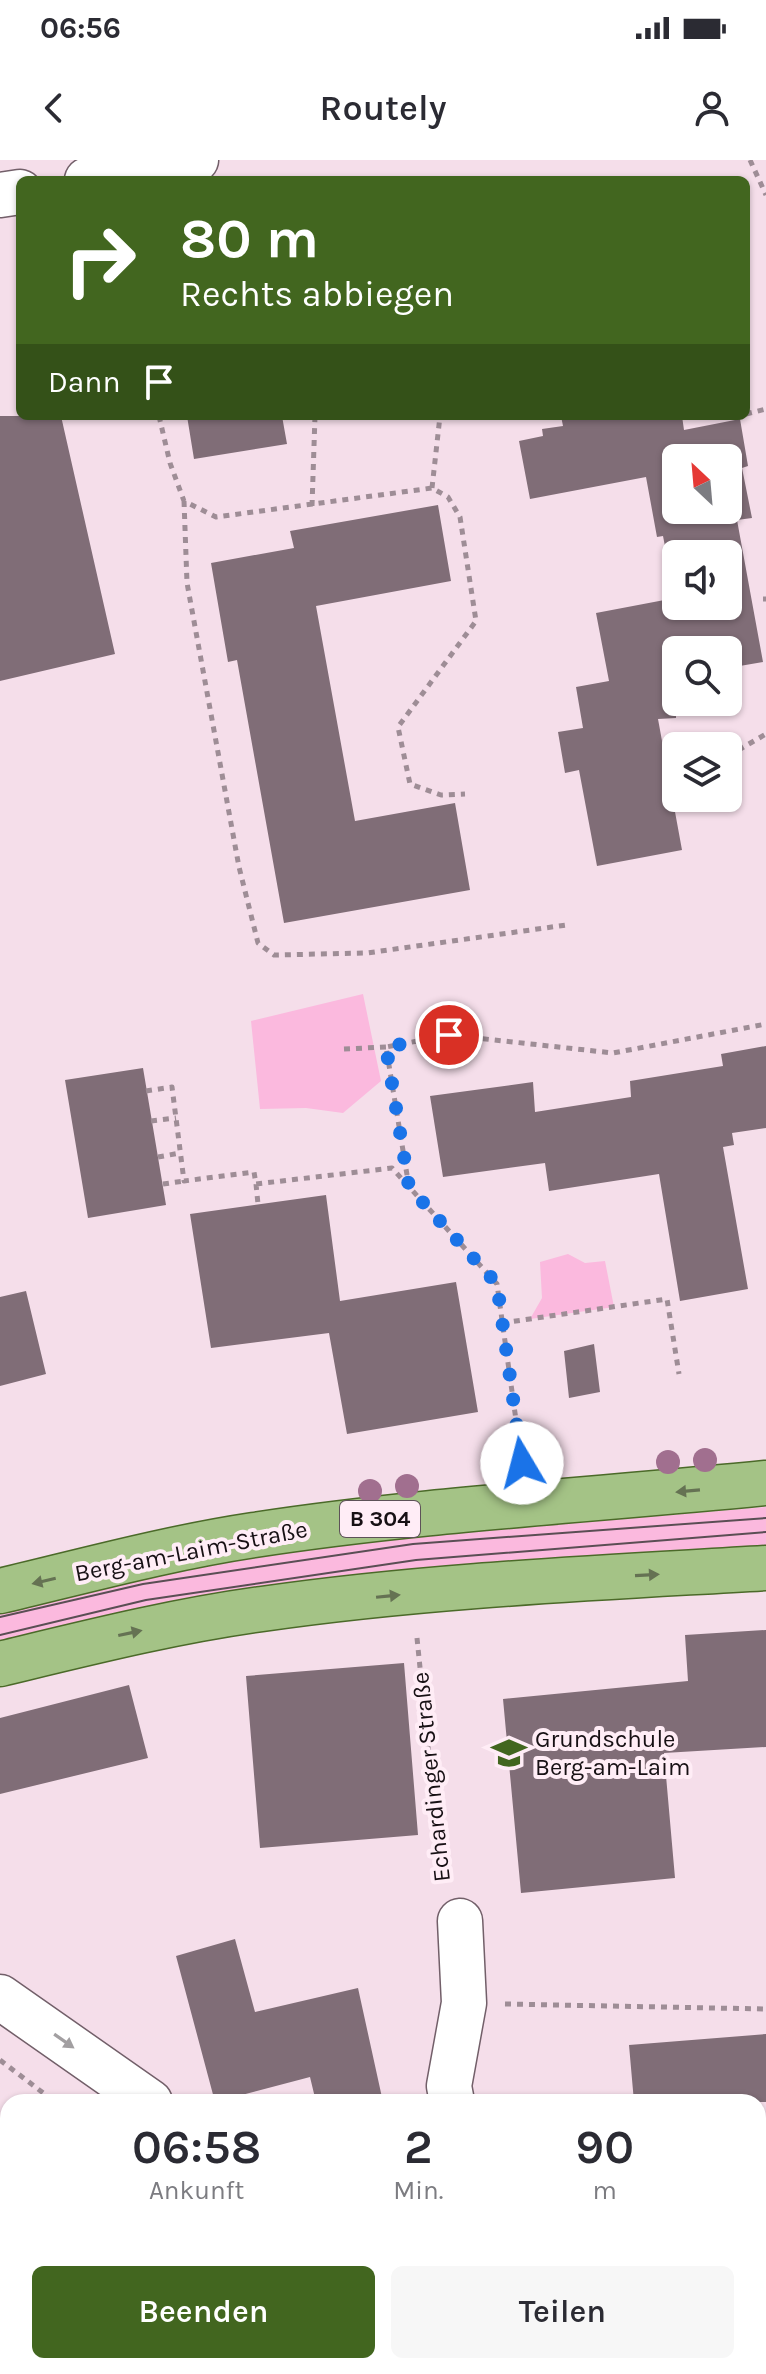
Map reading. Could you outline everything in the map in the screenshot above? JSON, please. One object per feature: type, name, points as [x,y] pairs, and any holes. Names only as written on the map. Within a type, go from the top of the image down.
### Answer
[{"type":"main road","name":"Berg-am-Laim-Straße","points":[[0,1591],[145,1556],[253,1535],[406,1515],[766,1483]]},
{"type":"main road","points":[[0,1664],[131,1632],[262,1609],[472,1587],[766,1568]]},
{"type":"street","points":[[109,176],[196,160]]},
{"type":"street","points":[[450,2094],[449,2086],[464,2003],[460,1921]]},
{"type":"street","points":[[0,1997],[139,2094]]},
{"type":"path","points":[[750,160],[766,195]]},
{"type":"path","points":[[160,420],[170,463],[184,501],[187,583],[239,867],[258,943],[274,955],[367,953],[566,925]]},
{"type":"path","points":[[312,506],[315,420]]},
{"type":"path","points":[[432,488],[440,420]]},
{"type":"path","points":[[184,501],[216,517],[432,488],[448,497],[460,517],[476,621],[398,727],[410,784],[441,795],[465,794]]},
{"type":"path","points":[[742,748],[766,734]]},
{"type":"path","points":[[344,1049],[386,1047],[449,1035],[613,1053],[766,1024]]},
{"type":"path","points":[[386,1047],[409,1187]]},
{"type":"path","points":[[146,1091],[172,1087],[184,1181]]},
{"type":"path","points":[[151,1121],[176,1118]]},
{"type":"path","points":[[158,1157],[181,1153]]},
{"type":"path","points":[[256,1184],[392,1168],[497,1284],[522,1463]]},
{"type":"path","points":[[163,1184],[254,1172],[258,1204]]},
{"type":"path","points":[[502,1323],[667,1299],[679,1374]]},
{"type":"path","name":"Echardinger Straße","points":[[417,1638],[443,1894],[460,1921]]},
{"type":"path","points":[[464,2003],[766,2009]]},
{"type":"path","points":[[0,2060],[45,2094]]},
{"type":"shaded area","points":[[363,994],[381,1081],[343,1113],[306,1108],[260,1109],[251,1021]]},
{"type":"shaded area","points":[[568,1254],[585,1263],[605,1261],[614,1307],[530,1319],[542,1298],[540,1262]]},
{"type":"shaded area","points":[[766,1507],[766,1545],[692,1550],[0,1645],[0,1609],[148,1575],[391,1538]]},
{"type":"building","points":[[0,416],[16,416],[16,420],[62,420],[115,654],[0,681]]},
{"type":"building","points":[[188,420],[283,420],[287,444],[194,459]]},
{"type":"building","points":[[562,420],[683,420],[684,430],[740,420],[748,466],[742,468],[742,444],[662,444],[662,524],[738,524],[741,540],[664,540],[663,536],[657,537],[646,477],[530,499],[519,441],[543,436],[542,429],[563,426]]},
{"type":"building","points":[[742,468],[752,518],[742,519]]},
{"type":"building","points":[[438,505],[451,581],[316,606],[355,821],[455,803],[470,890],[284,923],[237,660],[228,662],[211,563],[294,548],[290,531]]},
{"type":"building","points":[[742,547],[763,662],[742,666],[742,636],[662,636],[662,716],[676,718],[658,719],[662,741],[662,812],[675,812],[682,850],[597,866],[579,770],[565,773],[558,732],[583,728],[576,687],[609,681],[596,613],[662,600],[662,620],[742,620]]},
{"type":"building","points":[[766,1046],[766,1128],[732,1133],[734,1145],[723,1147],[748,1289],[680,1301],[659,1174],[549,1191],[545,1163],[443,1177],[430,1096],[533,1082],[535,1112],[631,1097],[630,1081],[723,1066],[721,1054]]},
{"type":"building","points":[[143,1068],[166,1205],[88,1218],[65,1080]]},
{"type":"building","points":[[326,1195],[340,1301],[456,1282],[478,1412],[347,1434],[329,1333],[211,1348],[190,1214]]},
{"type":"building","points":[[26,1291],[46,1374],[0,1386],[0,1297]]},
{"type":"building","points":[[594,1344],[600,1392],[569,1398],[564,1351]]},
{"type":"building","points":[[766,1630],[766,1747],[664,1753],[675,1878],[521,1893],[503,1699],[688,1681],[685,1635]]},
{"type":"building","points":[[404,1663],[418,1835],[260,1848],[246,1676]]},
{"type":"building","points":[[129,1685],[148,1758],[0,1794],[0,1718]]},
{"type":"building","points":[[235,1939],[255,2012],[358,1988],[381,2094],[314,2094],[310,2077],[245,2094],[213,2094],[176,1956]]},
{"type":"building","points":[[766,2034],[766,2094],[633,2094],[629,2045]]},
{"type":"tram line","points":[[0,1617],[143,1584],[413,1544],[766,1518]]},
{"type":"tram line","points":[[0,1635],[146,1600],[416,1560],[766,1532]]},
{"type":"place","name":"Grundschule Berg-am-Laim","points":[[509,1753]]},
{"type":"route","points":[[449,1035],[386,1047],[409,1187],[497,1284],[522,1463]]}]
